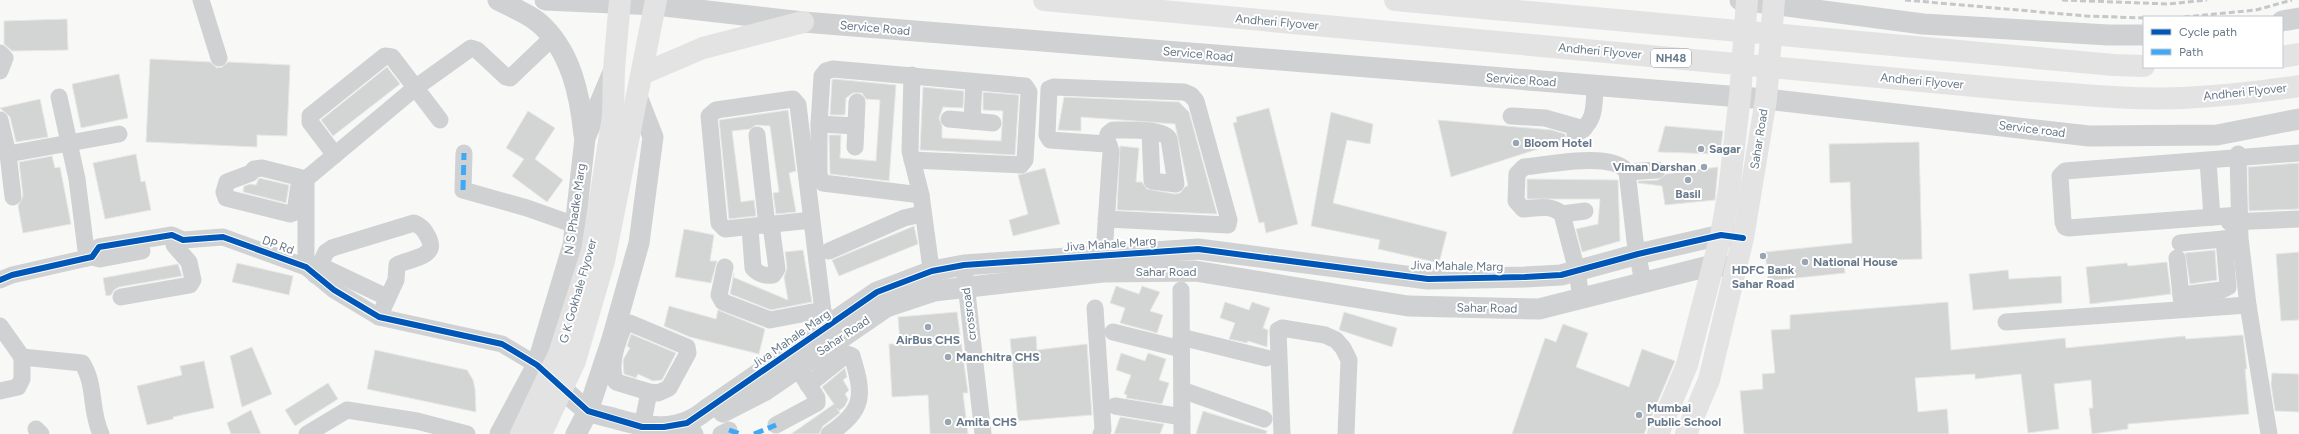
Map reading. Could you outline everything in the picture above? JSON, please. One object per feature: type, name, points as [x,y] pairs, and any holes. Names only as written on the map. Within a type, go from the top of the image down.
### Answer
[{"type":"main road","name":"Andheri Flyover","points":[[1044,0],[2100,96],[2182,98],[2263,92],[2299,86]]},
{"type":"main road","points":[[1395,0],[2106,64],[2143,66]]},
{"type":"main road","name":"Sahar Road","points":[[1658,434],[1687,365],[1721,235],[1729,190],[1740,96],[1747,0]]},
{"type":"main road","name":"N S Phadke Marg","points":[[614,69],[620,1]]},
{"type":"main road","points":[[628,111],[642,74],[656,2]]},
{"type":"main road","name":"Sahar Road","points":[[1686,434],[1709,380],[1737,268],[1766,98],[1774,2]]},
{"type":"main road","points":[[642,74],[703,48],[803,22]]},
{"type":"main road","points":[[2283,57],[2299,54]]},
{"type":"main road","points":[[614,69],[628,111]]},
{"type":"main road","name":"G K Gokhale Flyover","points":[[521,434],[559,354],[592,251],[628,111]]},
{"type":"main road","name":"G K Gokhale Flyover","points":[[541,434],[575,361],[604,261],[628,111]]},
{"type":"street","points":[[201,0],[219,58]]},
{"type":"street","points":[[498,0],[538,22],[561,48],[581,100],[585,138]]},
{"type":"street","points":[[545,0],[620,1]]},
{"type":"street","points":[[1740,0],[1774,2],[1923,24],[2108,35],[2143,35]]},
{"type":"street","name":"Service Road","points":[[620,1],[656,2],[803,22],[1595,86],[1740,96]]},
{"type":"street","points":[[2283,21],[2299,18]]},
{"type":"street","points":[[315,269],[303,178],[335,155],[415,88],[471,48],[477,50],[506,77],[510,78],[552,38]]},
{"type":"street","points":[[0,54],[5,58],[0,71]]},
{"type":"street","points":[[335,155],[310,122],[310,116],[385,56],[392,57],[440,120]]},
{"type":"street","name":"N S Phadke Marg","points":[[500,434],[537,365],[573,245],[585,138],[614,69]]},
{"type":"street","points":[[912,160],[1021,165],[1025,160],[1029,92],[1026,86],[912,75],[833,69],[826,70],[822,76],[819,124],[819,175],[823,183],[921,196]]},
{"type":"street","points":[[912,75],[910,152],[921,196],[922,214],[934,291]]},
{"type":"street","points":[[972,121],[974,82]]},
{"type":"street","points":[[1511,116],[1545,118],[1578,133],[1589,124],[1594,111],[1595,86]]},
{"type":"street","points":[[1104,263],[1106,219],[1110,151],[1109,145],[1050,140],[1047,135],[1049,89],[1052,87],[1184,92],[1191,95],[1196,102],[1229,223],[1227,226],[1106,219]]},
{"type":"street","name":"Service road","points":[[1740,96],[2089,136],[2217,136],[2299,119]]},
{"type":"street","points":[[59,97],[76,179],[89,257]]},
{"type":"street","points":[[725,267],[719,295],[723,302],[770,320],[824,319],[812,220],[798,105],[793,98],[716,110],[709,116],[719,223],[725,229],[750,228],[812,220]]},
{"type":"street","points":[[855,148],[857,102]]},
{"type":"street","points":[[576,434],[588,411],[612,339],[639,243],[653,137],[628,111]]},
{"type":"street","points":[[950,119],[994,123]]},
{"type":"street","points":[[0,120],[8,154],[13,197]]},
{"type":"street","points":[[819,124],[856,126]]},
{"type":"street","points":[[1106,144],[1108,134],[1113,130],[1150,132]]},
{"type":"street","points":[[8,154],[119,134]]},
{"type":"street","points":[[750,228],[753,268],[765,276],[773,275],[777,270],[769,225],[757,135]]},
{"type":"street","points":[[464,153],[463,190],[527,208],[575,225]]},
{"type":"street","points":[[2240,225],[2212,217],[2068,228],[2065,227],[2063,222],[2060,176],[2063,172],[2208,161],[2238,156],[2299,153]]},
{"type":"street","points":[[2238,156],[2240,225],[2248,305],[2270,434]]},
{"type":"street","points":[[1581,298],[1577,271],[1562,214],[1556,209],[1547,207],[1523,209],[1516,201],[1517,174],[1524,167],[1604,160],[1623,166],[1627,172],[1643,282]]},
{"type":"street","points":[[2208,161],[2212,217]]},
{"type":"street","points":[[1627,172],[1657,170]]},
{"type":"street","points":[[1562,214],[1585,211]]},
{"type":"street","points":[[829,251],[904,218],[922,214]]},
{"type":"street","points":[[2057,231],[2240,225],[2299,218]]},
{"type":"street","points":[[315,269],[326,252],[332,248],[414,223],[423,227],[432,244],[431,249],[421,257],[397,265],[396,280],[379,316]]},
{"type":"street","points":[[2188,302],[2179,251],[2224,239],[2240,225]]},
{"type":"street","name":"DP Rd","points":[[0,280],[12,275],[89,257],[99,247],[172,235],[176,242],[223,237],[315,269],[338,283],[379,316],[502,344],[537,365]]},
{"type":"street","name":"Jiva Mahale Marg","points":[[537,365],[588,411],[642,427],[693,425],[706,410],[792,361],[824,319],[877,292],[932,271],[964,265],[1027,271],[1104,263],[1198,249],[1428,279],[1561,275],[1638,254],[1721,235],[1743,238]]},
{"type":"street","points":[[2219,307],[2222,284],[2224,239]]},
{"type":"street","points":[[121,297],[190,285],[193,280],[189,262],[176,242]]},
{"type":"street","points":[[1259,282],[1262,258]]},
{"type":"street","name":"Sahar Road","points":[[1104,263],[1196,271],[1408,306],[1539,309],[1713,265]]},
{"type":"street","name":"crossroad","points":[[964,265],[984,434]]},
{"type":"street","points":[[1713,265],[1737,268]]},
{"type":"street","points":[[1322,291],[1324,266]]},
{"type":"street","name":"Sahar Road","points":[[792,361],[886,307],[934,291],[966,288],[1027,271]]},
{"type":"street","points":[[2188,302],[2222,284],[2245,276]]},
{"type":"street","points":[[1470,278],[1470,308]]},
{"type":"street","points":[[338,283],[380,294]]},
{"type":"street","points":[[1181,290],[1182,434]]},
{"type":"street","points":[[2006,322],[2188,302],[2219,307],[2248,305]]},
{"type":"street","points":[[1095,308],[1103,430],[1101,434]]},
{"type":"street","points":[[630,323],[687,347],[688,353],[669,388],[658,392],[649,392],[616,382],[613,376],[617,341],[624,326],[630,323]]},
{"type":"street","points":[[0,326],[22,357],[22,379],[18,387],[0,391]]},
{"type":"street","points":[[1282,434],[1278,330],[1282,328],[1326,335],[1336,340],[1343,348],[1349,360],[1346,434]]},
{"type":"street","points":[[1113,332],[1266,358]]},
{"type":"street","points":[[808,385],[847,354],[852,356],[858,376],[860,398],[858,407],[844,424],[829,434]]},
{"type":"street","points":[[22,357],[82,363],[88,371],[95,430]]},
{"type":"street","points":[[776,425],[817,402],[817,398],[792,361]]},
{"type":"street","points":[[1182,390],[1264,419]]},
{"type":"street","points":[[642,427],[649,392]]},
{"type":"street","points":[[1115,406],[1182,417]]},
{"type":"street","points":[[307,434],[347,410],[417,421],[467,434]]},
{"type":"building","points":[[67,19],[68,50],[12,51],[4,44],[4,21]]},
{"type":"building","points":[[150,59],[210,62],[217,68],[222,67],[228,62],[290,65],[287,136],[257,135],[257,147],[146,142]]},
{"type":"building","points":[[387,67],[400,84],[333,136],[321,120]]},
{"type":"building","points":[[119,74],[128,118],[81,128],[72,84]]},
{"type":"building","points":[[832,80],[896,85],[889,181],[830,174],[829,135],[841,135],[840,158],[876,161],[880,100],[866,99],[862,93],[853,93],[846,98],[845,115],[830,115]]},
{"type":"building","points":[[923,87],[964,91],[963,108],[943,107],[939,118],[942,126],[942,138],[1001,141],[1003,111],[983,110],[983,92],[1019,95],[1015,155],[920,150]]},
{"type":"building","points":[[1064,97],[1179,102],[1189,112],[1217,214],[1117,210],[1120,146],[1139,148],[1136,182],[1142,182],[1147,189],[1175,194],[1180,193],[1186,186],[1188,186],[1175,124],[1081,117],[1081,131],[1058,130]]},
{"type":"building","points":[[40,99],[48,137],[16,142],[10,117],[0,108]]},
{"type":"building","points":[[1269,108],[1298,224],[1266,233],[1264,222],[1259,223],[1233,123],[1237,122],[1236,117]]},
{"type":"building","points":[[788,110],[796,171],[789,173],[796,212],[776,214],[773,193],[779,192],[770,126],[756,125],[750,129],[732,131],[741,202],[754,200],[756,216],[729,219],[719,120]]},
{"type":"building","points":[[528,111],[555,128],[535,159],[563,180],[547,202],[512,176],[524,159],[506,148]]},
{"type":"building","points":[[1331,112],[1373,124],[1370,144],[1347,140],[1333,203],[1447,232],[1439,263],[1378,249],[1380,240],[1311,226]]},
{"type":"building","points":[[1438,120],[1552,130],[1565,134],[1566,140],[1451,177]]},
{"type":"building","points":[[1665,126],[1723,131],[1720,154],[1658,152]]},
{"type":"building","points":[[1919,142],[1922,259],[1844,261],[1845,273],[1768,281],[1765,252],[1852,243],[1850,182],[1830,183],[1829,144]]},
{"type":"building","points":[[136,154],[141,182],[145,181],[151,210],[105,219],[93,163]]},
{"type":"building","points":[[52,156],[55,168],[60,167],[71,224],[23,233],[18,206],[23,196],[19,162]]},
{"type":"building","points":[[2299,163],[2299,209],[2249,211],[2248,167]]},
{"type":"building","points":[[1718,167],[1715,200],[1665,205],[1662,186],[1638,183],[1638,181],[1658,180],[1666,174]]},
{"type":"building","points":[[1045,168],[1060,224],[1013,236],[1009,220],[1028,214],[1018,175]]},
{"type":"building","points":[[259,178],[289,185],[286,203],[243,192],[244,186],[251,184],[256,185]]},
{"type":"building","points":[[1527,179],[1618,180],[1620,241],[1582,252],[1576,229],[1598,224],[1600,199],[1527,199]]},
{"type":"building","points":[[914,226],[918,244],[839,276],[832,260]]},
{"type":"building","points":[[684,229],[714,235],[710,261],[717,261],[711,283],[675,277]]},
{"type":"building","points":[[803,250],[812,302],[771,310],[730,294],[733,277],[788,300],[784,277],[787,268],[785,252]]},
{"type":"building","points":[[2215,250],[2217,280],[2190,284],[2185,253]]},
{"type":"building","points":[[2299,252],[2299,320],[2281,321],[2276,254]]},
{"type":"building","points":[[2167,262],[2171,294],[2090,304],[2086,267],[2127,263],[2128,266]]},
{"type":"building","points":[[237,263],[293,276],[289,295],[232,282]]},
{"type":"building","points":[[178,264],[182,276],[119,287],[114,290],[111,295],[106,296],[103,278]]},
{"type":"building","points":[[2008,270],[2009,279],[2061,276],[2062,303],[1973,310],[1969,274]]},
{"type":"building","points":[[1116,286],[1139,294],[1142,286],[1160,292],[1150,311],[1163,315],[1157,333],[1120,323],[1125,308],[1110,303]]},
{"type":"building","points":[[1225,302],[1249,310],[1252,302],[1270,308],[1263,328],[1268,330],[1267,347],[1248,341],[1247,343],[1229,339],[1235,323],[1220,318]]},
{"type":"building","points":[[1948,302],[1951,350],[2065,338],[2066,348],[2185,336],[2186,339],[2243,335],[2247,369],[2245,369],[2249,414],[2128,424],[2128,429],[2092,434],[2089,408],[2093,408],[2091,380],[2054,384],[2059,429],[2028,433],[2021,374],[1975,379],[1975,374],[1915,378],[1918,412],[1947,409],[1949,434],[1744,434],[1740,391],[1763,389],[1762,374],[1775,373],[1771,330],[1790,329],[1790,315]]},
{"type":"building","points":[[669,306],[716,319],[718,310],[765,329],[759,354],[690,337],[664,326]]},
{"type":"building","points":[[957,312],[968,393],[963,393],[968,434],[930,434],[928,395],[892,397],[889,344],[900,344],[898,317]]},
{"type":"building","points":[[1344,312],[1397,328],[1392,347],[1339,330]]},
{"type":"building","points":[[1563,324],[1588,333],[1576,367],[1629,387],[1642,349],[1675,361],[1644,434],[1512,434],[1545,338],[1556,342]]},
{"type":"building","points":[[631,334],[676,353],[662,380],[653,381],[638,374],[636,378],[624,374],[623,360],[630,348],[627,346]]},
{"type":"building","points":[[1036,336],[1037,350],[1087,344],[1092,415],[1018,421],[1010,339]]},
{"type":"building","points":[[252,347],[272,394],[242,407],[230,356]]},
{"type":"building","points":[[375,350],[467,370],[473,380],[475,389],[476,412],[367,389]]},
{"type":"building","points":[[1121,353],[1145,361],[1148,353],[1166,359],[1159,380],[1169,383],[1162,404],[1126,398],[1127,395],[1124,394],[1131,375],[1116,370]]},
{"type":"building","points":[[204,361],[214,408],[173,417],[173,419],[147,425],[137,386],[182,375],[180,366]]},
{"type":"building","points":[[845,368],[847,377],[843,380],[849,390],[845,394],[848,399],[845,406],[839,411],[837,408],[840,413],[823,426],[819,434],[791,434],[834,404],[822,387]]},
{"type":"building","points":[[2272,373],[2299,374],[2299,412],[2275,411],[2271,384]]},
{"type":"building","points":[[328,383],[338,399],[295,426],[285,410]]},
{"type":"building","points":[[251,410],[261,434],[231,434],[227,423]]},
{"type":"building","points":[[1203,411],[1267,431],[1266,434],[1196,434]]},
{"type":"building","points":[[1120,417],[1164,424],[1160,434],[1114,434]]},
{"type":"railway","points":[[1905,0],[2086,16],[2143,18]]},
{"type":"railway","points":[[2062,0],[2168,4],[2207,0]]},
{"type":"railway","points":[[2194,16],[2256,10],[2292,0]]},
{"type":"marked path","points":[[463,190],[464,153]]},
{"type":"marked path","points":[[754,434],[776,425]]},
{"type":"marked path","points":[[729,430],[740,434]]},
{"type":"cycle path","points":[[0,280],[12,275],[92,257],[99,247],[172,235],[183,240],[223,237],[306,267],[334,290],[379,317],[502,344],[537,365],[588,411],[642,427],[664,427],[687,423],[877,292],[932,271],[964,265],[1198,249],[1428,279],[1525,277],[1561,275],[1638,254],[1721,235],[1743,238]]},
{"type":"place","name":"Bloom Hotel","points":[[1516,143]]},
{"type":"place","name":"Sagar","points":[[1701,149]]},
{"type":"place","name":"Viman Darshan","points":[[1704,167]]},
{"type":"place","name":"Basil","points":[[1688,180]]},
{"type":"place","name":"HDFC Bank Sahar Road","points":[[1763,256]]},
{"type":"place","name":"National House","points":[[1805,262]]},
{"type":"place","name":"AirBus CHS","points":[[928,327]]},
{"type":"place","name":"Manchitra CHS","points":[[948,357]]},
{"type":"place","name":"Mumbai Public School","points":[[1639,415]]},
{"type":"place","name":"Amita CHS","points":[[948,422]]}]
